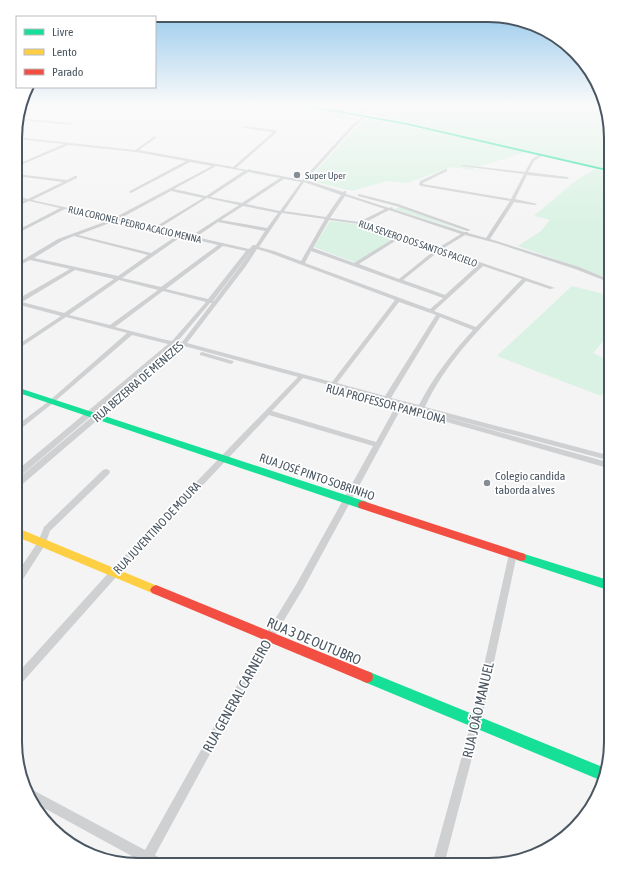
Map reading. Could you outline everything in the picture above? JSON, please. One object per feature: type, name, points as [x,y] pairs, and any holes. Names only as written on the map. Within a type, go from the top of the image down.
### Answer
[{"type":"main road","points":[[499,145],[604,169]]},
{"type":"main road","name":"RUA JOSÉ PINTO SOBRINHO","points":[[22,392],[604,584]]},
{"type":"main road","name":"RUA 3 DE OUTUBRO","points":[[22,534],[600,773]]},
{"type":"street","points":[[84,145],[136,151],[304,181],[465,234],[498,242],[577,268],[604,279]]},
{"type":"street","points":[[136,151],[144,145]]},
{"type":"street","points":[[234,168],[260,145]]},
{"type":"street","name":"RUA BEZERRA DE MENEZES","points":[[22,472],[41,459],[181,346],[280,212],[332,145]]},
{"type":"street","points":[[22,163],[63,146],[116,152],[124,150]]},
{"type":"street","points":[[85,149],[91,146]]},
{"type":"street","points":[[97,150],[103,147]]},
{"type":"street","points":[[488,239],[512,201],[532,160],[541,155]]},
{"type":"street","points":[[131,192],[191,160]]},
{"type":"street","points":[[22,263],[76,236],[116,220],[216,165]]},
{"type":"street","points":[[463,166],[568,178]]},
{"type":"street","points":[[155,230],[249,170]]},
{"type":"street","points":[[446,170],[421,182],[421,185],[535,204]]},
{"type":"street","points":[[22,176],[68,181]]},
{"type":"street","points":[[22,203],[76,177]]},
{"type":"street","points":[[191,239],[284,177]]},
{"type":"street","name":"RUA SEVERO DOS SANTOS PACIELO","points":[[171,190],[280,212],[360,222],[552,288]]},
{"type":"street","points":[[344,193],[397,205],[470,230],[488,239]]},
{"type":"street","points":[[302,264],[327,219],[344,193]]},
{"type":"street","name":"RUA CORONEL PEDRO ACACIO MENNA","points":[[22,200],[116,220],[221,246],[253,250],[302,264],[478,329]]},
{"type":"street","points":[[360,222],[397,205]]},
{"type":"street","points":[[22,230],[62,209]]},
{"type":"street","points":[[218,221],[268,230]]},
{"type":"street","points":[[400,280],[439,249],[470,230]]},
{"type":"street","points":[[76,236],[152,255]]},
{"type":"street","points":[[22,342],[65,316],[179,236]]},
{"type":"street","points":[[356,264],[400,236]]},
{"type":"street","points":[[112,327],[221,246]]},
{"type":"street","points":[[310,249],[446,297]]},
{"type":"street","points":[[22,266],[34,258],[96,271],[214,300]]},
{"type":"street","points":[[430,312],[482,264]]},
{"type":"street","points":[[22,299],[75,267]]},
{"type":"street","points":[[420,410],[436,380],[450,359],[525,279]]},
{"type":"street","name":"RUA BEZERRA DE MENEZES","points":[[94,416],[173,344],[214,300]]},
{"type":"street","points":[[331,386],[398,300]]},
{"type":"street","name":"RUA PROFESSOR PAMPLONA","points":[[22,303],[358,394],[604,457]]},
{"type":"street","points":[[385,401],[439,315]]},
{"type":"street","points":[[188,327],[195,328]]},
{"type":"street","points":[[22,424],[51,402],[131,333]]},
{"type":"street","points":[[152,362],[160,364]]},
{"type":"street","name":"RUA JUVENTINO DE MOURA","points":[[22,675],[115,572],[300,378]]},
{"type":"street","name":"RUA GENERAL CARNEIRO","points":[[148,858],[269,637],[300,586],[400,405]]},
{"type":"street","points":[[268,412],[377,445]]},
{"type":"street","name":"RUA PROFESSOR PAMPLONA","points":[[508,433],[604,464]]},
{"type":"street","name":"RUA BEZERRA DE MENEZES","points":[[22,480],[41,459]]},
{"type":"street","points":[[22,573],[53,523],[106,472]]},
{"type":"street","name":"RUA JOÃO MANUEL","points":[[440,858],[476,723],[513,554]]},
{"type":"street","points":[[37,799],[141,858]]},
{"type":"green space","points":[[340,145],[494,145],[526,152],[471,169],[486,172],[451,167],[407,183],[387,181],[352,191],[308,180]]},
{"type":"green space","points":[[504,145],[604,145],[604,168]]},
{"type":"green space","points":[[594,169],[604,171],[604,277],[518,246],[541,231],[550,220],[534,216],[574,182]]},
{"type":"green space","points":[[400,207],[465,231],[394,209]]},
{"type":"green space","points":[[330,221],[355,224],[395,237],[356,263],[314,247]]},
{"type":"green space","points":[[572,286],[604,295],[604,340],[593,353],[604,358],[604,392],[601,396],[497,356]]},
{"type":"traffic: fast","points":[[498,145],[604,169]]},
{"type":"traffic: fast","points":[[22,391],[363,505]]},
{"type":"traffic: fast","points":[[521,557],[604,584]]},
{"type":"traffic: fast","points":[[367,677],[600,773]]},
{"type":"traffic: slow","points":[[22,534],[156,590]]},
{"type":"traffic: jam","points":[[363,505],[521,557]]},
{"type":"traffic: jam","points":[[156,590],[367,677]]},
{"type":"place","name":"Super Uper","points":[[297,175]]},
{"type":"place","name":"Colegio candida taborda alves","points":[[487,483]]}]
